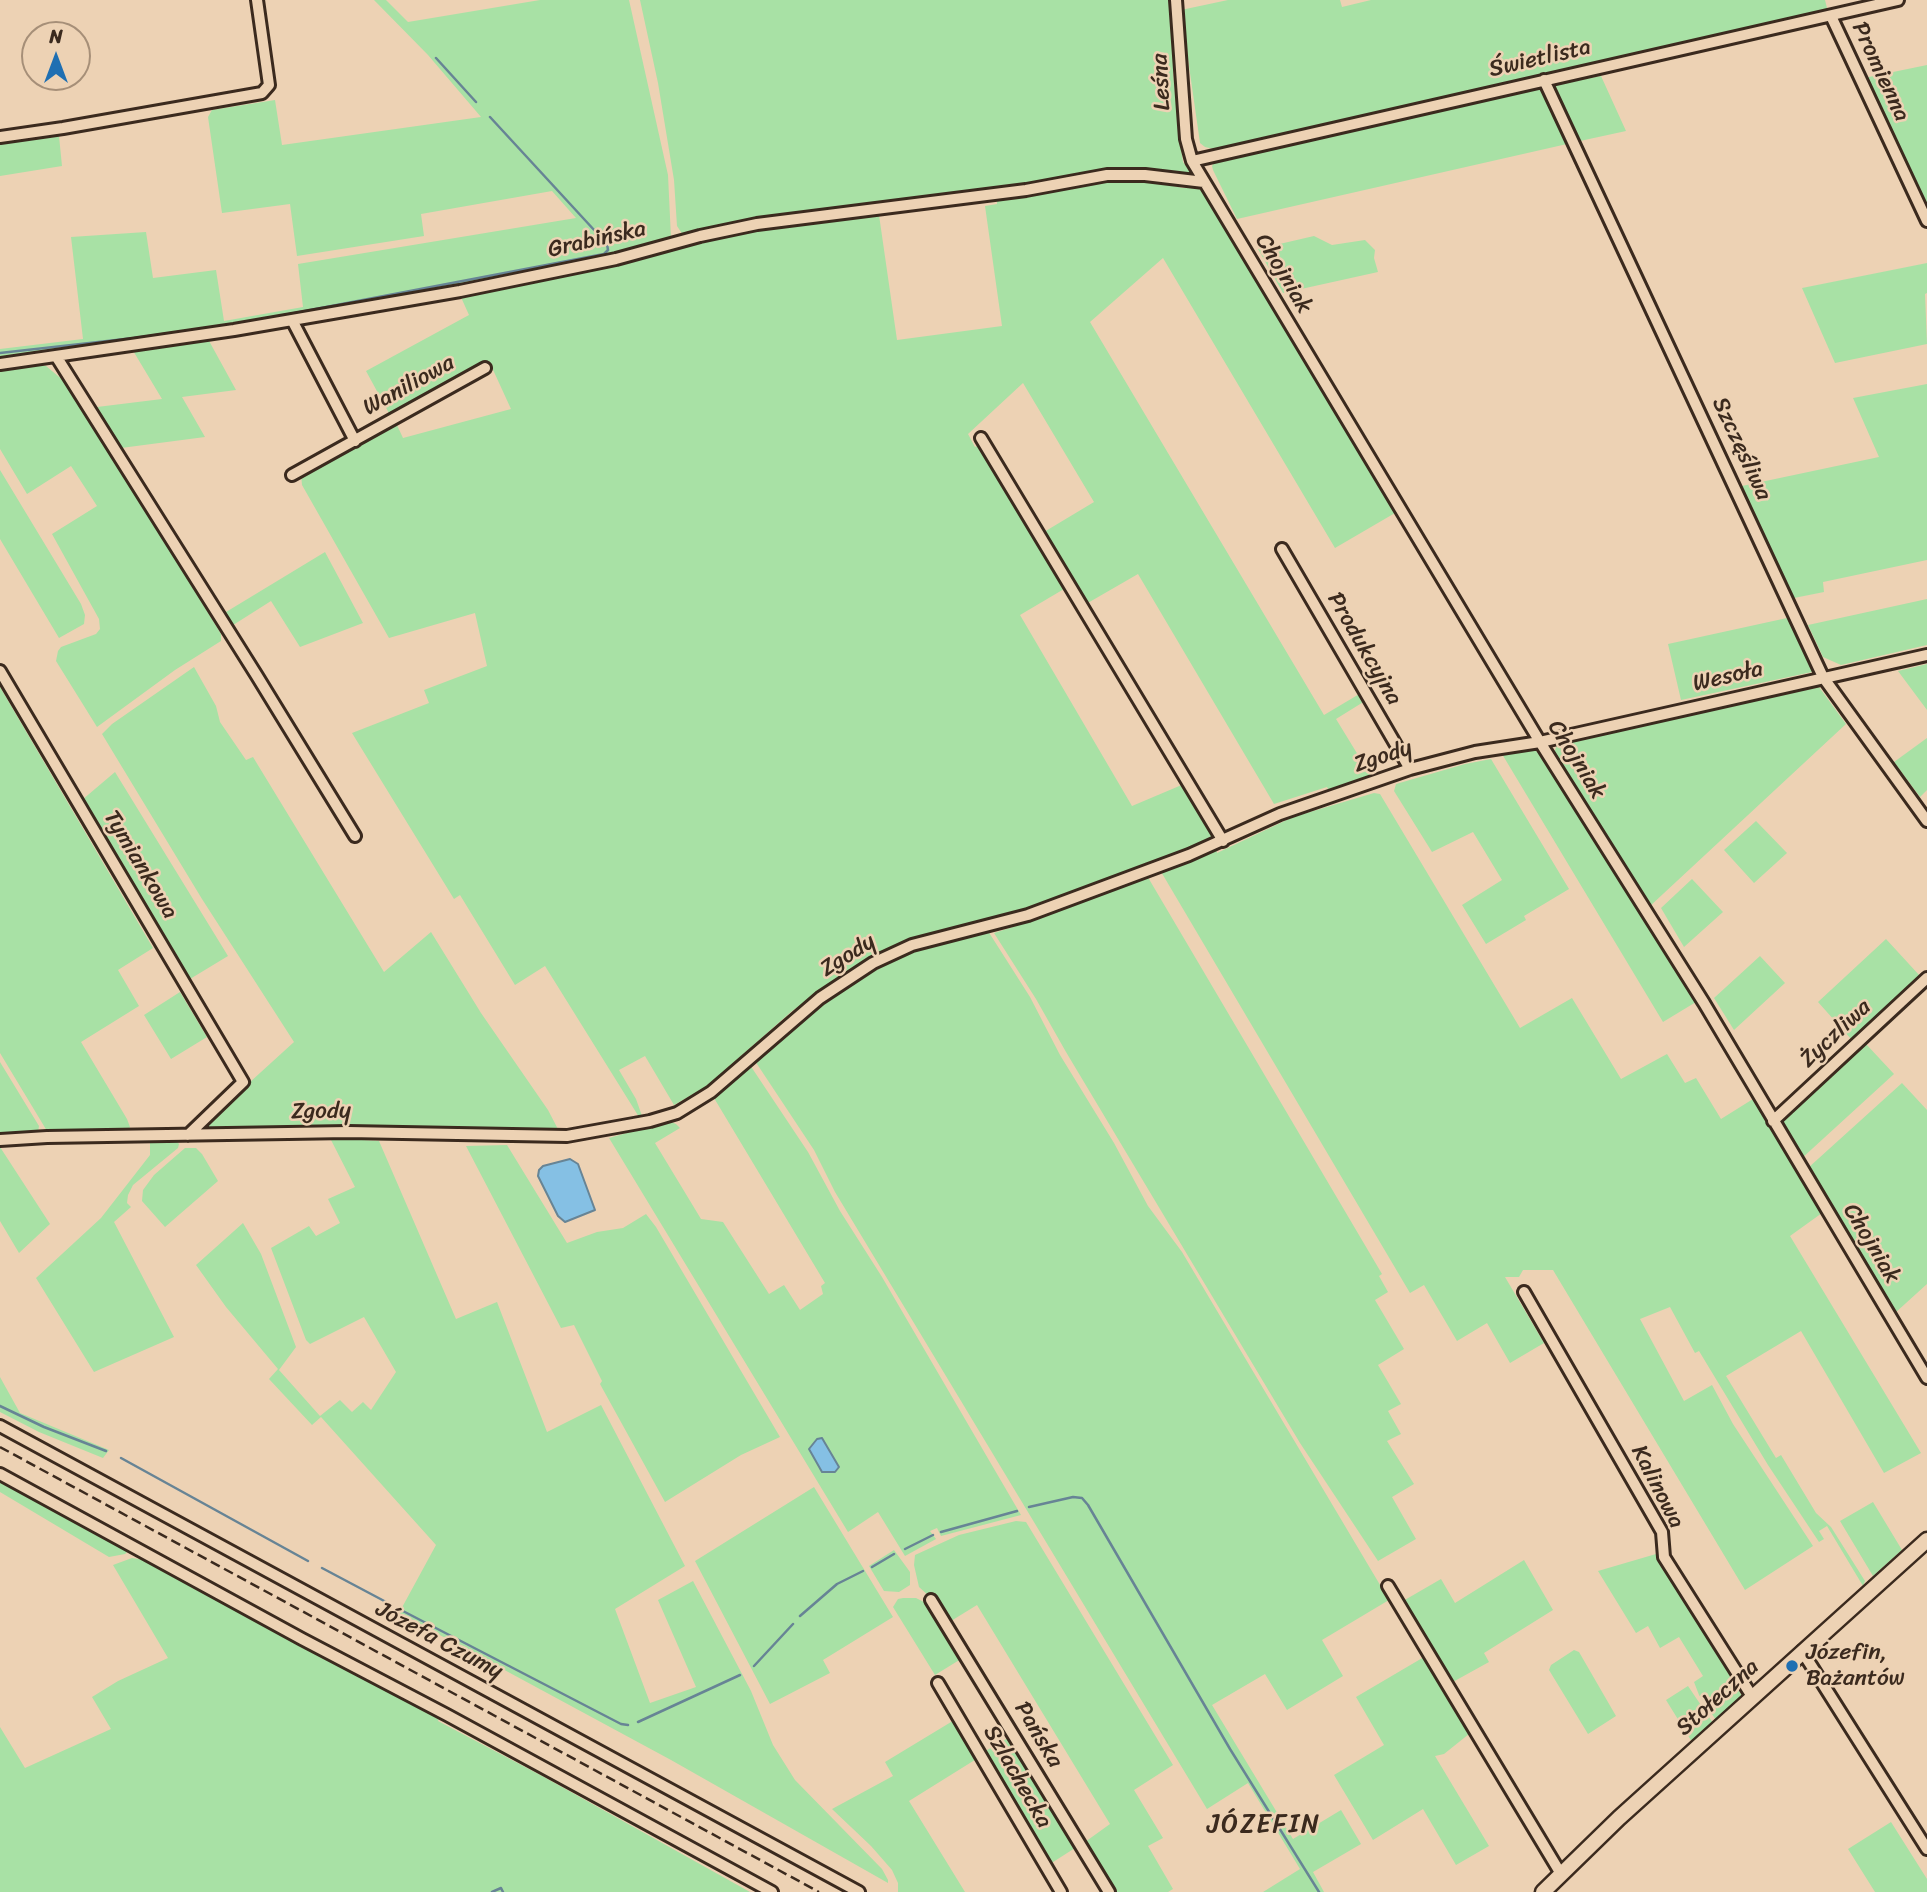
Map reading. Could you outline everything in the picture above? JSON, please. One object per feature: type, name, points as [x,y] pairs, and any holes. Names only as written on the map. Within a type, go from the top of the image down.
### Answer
[{"type":"street","points":[[0,137],[262,93],[269,85],[257,0]]},
{"type":"street","name":"Leśna","points":[[1176,0],[1186,139],[1192,162]]},
{"type":"street","name":"Świetlista","points":[[1192,162],[1898,0]]},
{"type":"street","name":"Promienna","points":[[1831,16],[1927,221]]},
{"type":"street","name":"Szczęśliwa","points":[[1544,80],[1823,677],[1927,821]]},
{"type":"street","name":"Chojniak","points":[[1192,162],[1540,742],[1704,1003],[1927,1378]]},
{"type":"street","name":"Grabińska","points":[[0,364],[292,320],[460,291],[616,259],[757,224],[971,198],[1107,175],[1145,175],[1204,183]]},
{"type":"street","name":"Waniliowa","points":[[292,320],[355,441]]},
{"type":"street","points":[[56,356],[355,836]]},
{"type":"street","name":"Waniliowa","points":[[292,475],[485,368]]},
{"type":"street","points":[[981,438],[1223,841]]},
{"type":"street","name":"Produkcyjna","points":[[1282,549],[1410,769]]},
{"type":"street","name":"Wesoła","points":[[1540,742],[1927,655]]},
{"type":"street","name":"Tymiankowa","points":[[0,671],[243,1082],[188,1135]]},
{"type":"street","name":"Zgody","points":[[0,1140],[348,1132],[567,1136],[616,1129],[666,1117],[711,1092],[820,998],[896,951],[929,939],[1028,915],[1223,841],[1280,814],[1410,769],[1475,752],[1540,742]]},
{"type":"street","name":"Życzliwa","points":[[1773,1121],[1927,978]]},
{"type":"street","name":"Kalinowa","points":[[1524,1292],[1662,1532],[1664,1557],[1753,1698]]},
{"type":"street","name":"Józefa Czumy","points":[[0,1426],[859,1892]]},
{"type":"street","points":[[0,1474],[772,1892]]},
{"type":"street","name":"Stołeczna","points":[[1543,1892],[1619,1818],[1927,1540]]},
{"type":"street","points":[[1388,1586],[1561,1874]]},
{"type":"street","name":"Pańska","points":[[931,1600],[1109,1892]]},
{"type":"street","points":[[1802,1651],[1927,1849]]},
{"type":"street","name":"Szlachecka","points":[[938,1683],[1061,1892]]},
{"type":"green space","points":[[374,0],[386,0],[408,22],[540,0],[629,0],[668,175],[671,238],[605,259],[230,329],[0,360],[0,349],[83,339],[71,237],[146,232],[153,278],[216,270],[224,321],[303,307],[298,264],[576,218],[552,191],[421,214],[424,236],[297,256],[290,204],[222,213],[208,117],[212,110],[275,100],[282,145],[481,117],[428,55]]},
{"type":"green space","points":[[640,0],[1172,0],[1176,58],[1173,73],[1179,135],[1183,162],[1192,174],[1166,174],[1140,168],[1107,170],[988,191],[745,222],[683,235],[677,226],[674,180],[658,83]]},
{"type":"green space","points":[[1228,0],[1340,0],[1342,7],[1371,0],[1825,0],[1827,8],[1780,23],[1213,149],[1200,143],[1181,10]]},
{"type":"green space","points":[[1927,65],[1927,209],[1864,78]]},
{"type":"green space","points":[[1601,76],[1626,131],[1580,141],[1553,85]]},
{"type":"green space","points":[[1537,87],[1543,90],[1567,144],[1237,219],[1212,166],[1217,159]]},
{"type":"green space","points":[[59,136],[62,166],[0,176],[0,144]]},
{"type":"green space","points":[[1136,178],[1183,188],[1199,187],[1395,513],[1335,548],[1163,258],[1090,322],[1324,715],[1361,693],[1365,701],[1336,719],[1366,768],[1374,767],[1377,776],[1329,791],[1327,787],[1274,804],[1138,574],[1086,604],[1044,532],[1094,502],[1023,383],[968,434],[975,447],[979,445],[1064,589],[1020,615],[1132,806],[1184,784],[1215,836],[1208,843],[1036,909],[904,942],[855,968],[792,1011],[706,1087],[674,1105],[645,1056],[619,1070],[636,1099],[642,1116],[639,1117],[545,966],[515,985],[460,895],[454,899],[352,733],[429,703],[424,690],[487,666],[475,613],[389,638],[302,485],[301,474],[396,423],[403,438],[511,409],[489,361],[390,415],[366,371],[469,315],[460,295],[738,234],[879,215],[897,340],[1002,326],[985,206],[997,204],[997,200]]},
{"type":"green space","points":[[1314,236],[1332,245],[1365,240],[1375,250],[1378,272],[1283,293],[1258,249]]},
{"type":"green space","points":[[1927,263],[1927,344],[1835,363],[1802,288]]},
{"type":"green space","points":[[208,339],[236,390],[182,397],[205,437],[121,448],[97,407],[162,399],[132,349]]},
{"type":"green space","points":[[46,366],[70,386],[221,634],[221,641],[175,670],[97,727],[56,661],[61,647],[96,634],[100,629],[99,619],[52,534],[97,506],[71,466],[27,494],[0,449],[0,369]]},
{"type":"green space","points":[[1927,384],[1927,560],[1823,582],[1824,592],[1794,598],[1742,486],[1879,457],[1853,398]]},
{"type":"green space","points":[[0,470],[81,604],[85,615],[84,624],[59,638],[0,539]]},
{"type":"green space","points":[[325,552],[363,623],[300,647],[271,601],[230,627],[221,611],[226,612]]},
{"type":"green space","points":[[1927,599],[1927,645],[1841,665],[1823,657],[1808,625]]},
{"type":"green space","points":[[1787,618],[1811,661],[1814,670],[1812,672],[1681,700],[1668,644]]},
{"type":"green space","points":[[1927,664],[1927,710],[1898,671]]},
{"type":"green space","points":[[194,667],[216,706],[220,722],[246,760],[253,757],[384,972],[431,932],[481,1013],[548,1110],[560,1133],[505,1129],[324,1126],[206,1128],[205,1123],[294,1042],[202,899],[102,734],[112,724]]},
{"type":"green space","points":[[0,687],[153,948],[118,970],[139,1006],[81,1042],[127,1119],[130,1127],[127,1131],[47,1131],[0,1053]]},
{"type":"green space","points":[[1819,687],[1846,724],[1649,907],[1554,753],[1557,745]]},
{"type":"green space","points":[[1927,738],[1927,790],[1920,797],[1894,762]]},
{"type":"green space","points":[[1536,751],[1545,757],[1696,1002],[1663,1022],[1502,754]]},
{"type":"green space","points":[[1491,759],[1569,889],[1524,916],[1526,920],[1486,944],[1462,905],[1502,880],[1473,832],[1432,852],[1394,791],[1396,784]]},
{"type":"green space","points":[[115,772],[228,956],[190,979],[82,800]]},
{"type":"green space","points":[[1374,793],[1380,794],[1520,1028],[1572,998],[1621,1079],[1667,1054],[1685,1083],[1696,1078],[1721,1119],[1753,1099],[1822,1213],[1790,1236],[1921,1453],[1884,1473],[1801,1331],[1726,1376],[1776,1458],[1781,1455],[1816,1513],[1831,1527],[1865,1581],[1863,1586],[1827,1526],[1819,1531],[1824,1539],[1819,1542],[1768,1465],[1699,1351],[1695,1353],[1670,1307],[1640,1319],[1684,1401],[1712,1385],[1733,1424],[1813,1546],[1745,1590],[1553,1270],[1523,1270],[1519,1277],[1505,1277],[1544,1343],[1510,1363],[1487,1323],[1457,1341],[1424,1285],[1410,1293],[1160,870],[1216,848],[1217,853],[1293,817]]},
{"type":"green space","points":[[1756,821],[1787,853],[1754,883],[1724,850]]},
{"type":"green space","points":[[1146,874],[1382,1274],[1379,1276],[1388,1292],[1375,1300],[1404,1349],[1378,1365],[1401,1404],[1388,1411],[1401,1434],[1387,1441],[1414,1484],[1392,1497],[1416,1539],[1378,1561],[1300,1443],[994,933],[1041,918]]},
{"type":"green space","points":[[1692,879],[1723,912],[1684,947],[1661,908]]},
{"type":"green space","points":[[988,931],[1030,997],[1060,1055],[1114,1143],[1148,1206],[1182,1252],[1389,1600],[1322,1640],[1343,1676],[1287,1710],[1265,1674],[1212,1705],[1293,1839],[1341,1810],[1361,1844],[1313,1872],[1324,1892],[1263,1892],[1300,1869],[1248,1783],[1207,1809],[835,1192],[814,1150],[755,1061],[798,1022],[867,975],[911,952]]},
{"type":"green space","points":[[1886,939],[1920,976],[1851,1039],[1818,1002]]},
{"type":"green space","points":[[1760,956],[1785,983],[1734,1030],[1714,998]]},
{"type":"green space","points":[[180,992],[207,1037],[171,1059],[144,1015]]},
{"type":"green space","points":[[1866,1044],[1894,1074],[1801,1159],[1779,1123]]},
{"type":"green space","points":[[0,1062],[39,1126],[38,1132],[0,1133]]},
{"type":"green space","points":[[750,1065],[808,1152],[840,1211],[882,1277],[1021,1515],[941,1536],[937,1528],[930,1531],[936,1539],[905,1556],[878,1512],[848,1532],[609,1138],[669,1121],[676,1124],[680,1128],[655,1143],[701,1219],[723,1222],[769,1294],[784,1285],[800,1310],[823,1294],[821,1286],[825,1283],[714,1098]]},
{"type":"green space","points":[[1902,1083],[1927,1110],[1927,1284],[1895,1313],[1808,1168]]},
{"type":"green space","points":[[330,1138],[379,1141],[456,1319],[497,1302],[547,1432],[601,1405],[685,1566],[615,1609],[650,1703],[696,1687],[658,1600],[693,1581],[751,1691],[773,1745],[795,1780],[882,1869],[888,1883],[671,1760],[399,1613],[436,1545],[321,1417],[312,1425],[269,1379],[278,1369],[226,1307],[196,1265],[243,1223],[261,1254],[296,1347],[279,1370],[320,1416],[340,1400],[352,1412],[363,1402],[371,1410],[396,1372],[364,1317],[310,1344],[306,1340],[271,1248],[309,1226],[316,1236],[340,1223],[328,1199],[355,1187]]},
{"type":"green space","points":[[175,1139],[179,1144],[178,1148],[133,1185],[127,1203],[131,1207],[114,1222],[174,1337],[94,1372],[36,1278],[101,1218],[150,1155],[150,1140]]},
{"type":"green space","points":[[507,1145],[567,1243],[597,1232],[623,1228],[646,1214],[780,1437],[741,1455],[665,1502],[600,1384],[602,1381],[574,1325],[561,1328],[466,1146]]},
{"type":"green space","points":[[0,1147],[50,1224],[19,1253],[0,1221]]},
{"type":"green space","points":[[185,1148],[196,1148],[202,1154],[218,1181],[165,1227],[142,1201],[143,1190],[154,1175]]},
{"type":"green space","points":[[0,1377],[20,1413],[109,1450],[103,1458],[39,1432],[0,1412]]},
{"type":"green space","points":[[0,1479],[130,1549],[125,1554],[109,1557],[0,1492]]},
{"type":"green space","points":[[814,1487],[893,1617],[823,1660],[830,1673],[770,1704],[695,1561]]},
{"type":"green space","points":[[1873,1502],[1902,1550],[1873,1576],[1840,1521]]},
{"type":"green space","points":[[1016,1521],[1026,1522],[1173,1765],[1134,1790],[1163,1838],[1148,1846],[1173,1889],[1168,1892],[1116,1892],[1085,1842],[1110,1824],[977,1605],[951,1621],[935,1593],[929,1596],[919,1587],[914,1565],[915,1555],[959,1535]]},
{"type":"green space","points":[[894,1550],[910,1572],[910,1585],[899,1592],[884,1591],[869,1566]]},
{"type":"green space","points":[[1656,1554],[1742,1696],[1716,1720],[1699,1695],[1694,1682],[1703,1676],[1679,1637],[1660,1648],[1648,1626],[1636,1633],[1598,1571]]},
{"type":"green space","points":[[132,1558],[145,1560],[401,1698],[441,1714],[438,1721],[750,1892],[0,1892],[0,1727],[25,1768],[111,1729],[92,1697],[118,1681],[168,1658],[113,1565]]},
{"type":"green space","points":[[1524,1560],[1553,1610],[1484,1653],[1489,1662],[1451,1683],[1403,1601],[1441,1579],[1455,1603]]},
{"type":"green space","points":[[916,1598],[926,1603],[961,1659],[935,1675],[893,1607],[898,1599]]},
{"type":"green space","points":[[1574,1650],[1579,1652],[1616,1716],[1588,1734],[1549,1670],[1551,1665]]},
{"type":"green space","points":[[1424,1657],[1469,1734],[1444,1754],[1435,1756],[1489,1846],[1456,1865],[1423,1809],[1373,1840],[1334,1775],[1384,1745],[1356,1697]]},
{"type":"green space","points":[[1688,1686],[1713,1723],[1692,1742],[1666,1700]]},
{"type":"green space","points":[[956,1719],[978,1758],[909,1801],[965,1892],[898,1892],[898,1883],[892,1870],[832,1809],[893,1776],[885,1762]]},
{"type":"green space","points":[[1008,1738],[1075,1848],[1050,1864],[982,1753]]},
{"type":"green space","points":[[1891,1822],[1927,1879],[1927,1892],[1875,1892],[1848,1849]]},
{"type":"water","points":[[570,1159],[578,1164],[595,1210],[565,1222],[558,1216],[538,1176],[543,1166]]},
{"type":"water","points":[[822,1438],[839,1467],[835,1472],[822,1472],[809,1449],[817,1439]]},
{"type":"waterway","points":[[436,58],[476,102]]},
{"type":"waterway","points":[[0,353],[237,324],[604,254],[608,250],[607,244],[490,117]]},
{"type":"waterway","points":[[0,1406],[44,1427],[106,1451]]},
{"type":"waterway","points":[[121,1458],[308,1561]]},
{"type":"waterway","points":[[1029,1507],[1073,1497],[1082,1498],[1088,1505],[1230,1749],[1319,1892]]},
{"type":"waterway","points":[[941,1532],[1017,1511]]},
{"type":"waterway","points":[[905,1549],[933,1535]]},
{"type":"waterway","points":[[872,1567],[894,1554]]},
{"type":"waterway","points":[[322,1568],[388,1603]]},
{"type":"waterway","points":[[800,1616],[837,1584],[863,1571]]},
{"type":"waterway","points":[[401,1610],[621,1724],[628,1725]]},
{"type":"waterway","points":[[754,1666],[793,1624]]},
{"type":"waterway","points":[[638,1722],[740,1675]]},
{"type":"waterway","points":[[492,1892],[501,1888],[503,1892]]},
{"type":"railway","points":[[0,1447],[819,1892]]},
{"type":"place","name":"Józefin, Bażantów","points":[[1792,1666]]},
{"type":"district","name":"JÓZEFIN","points":[[1264,1825]]}]
